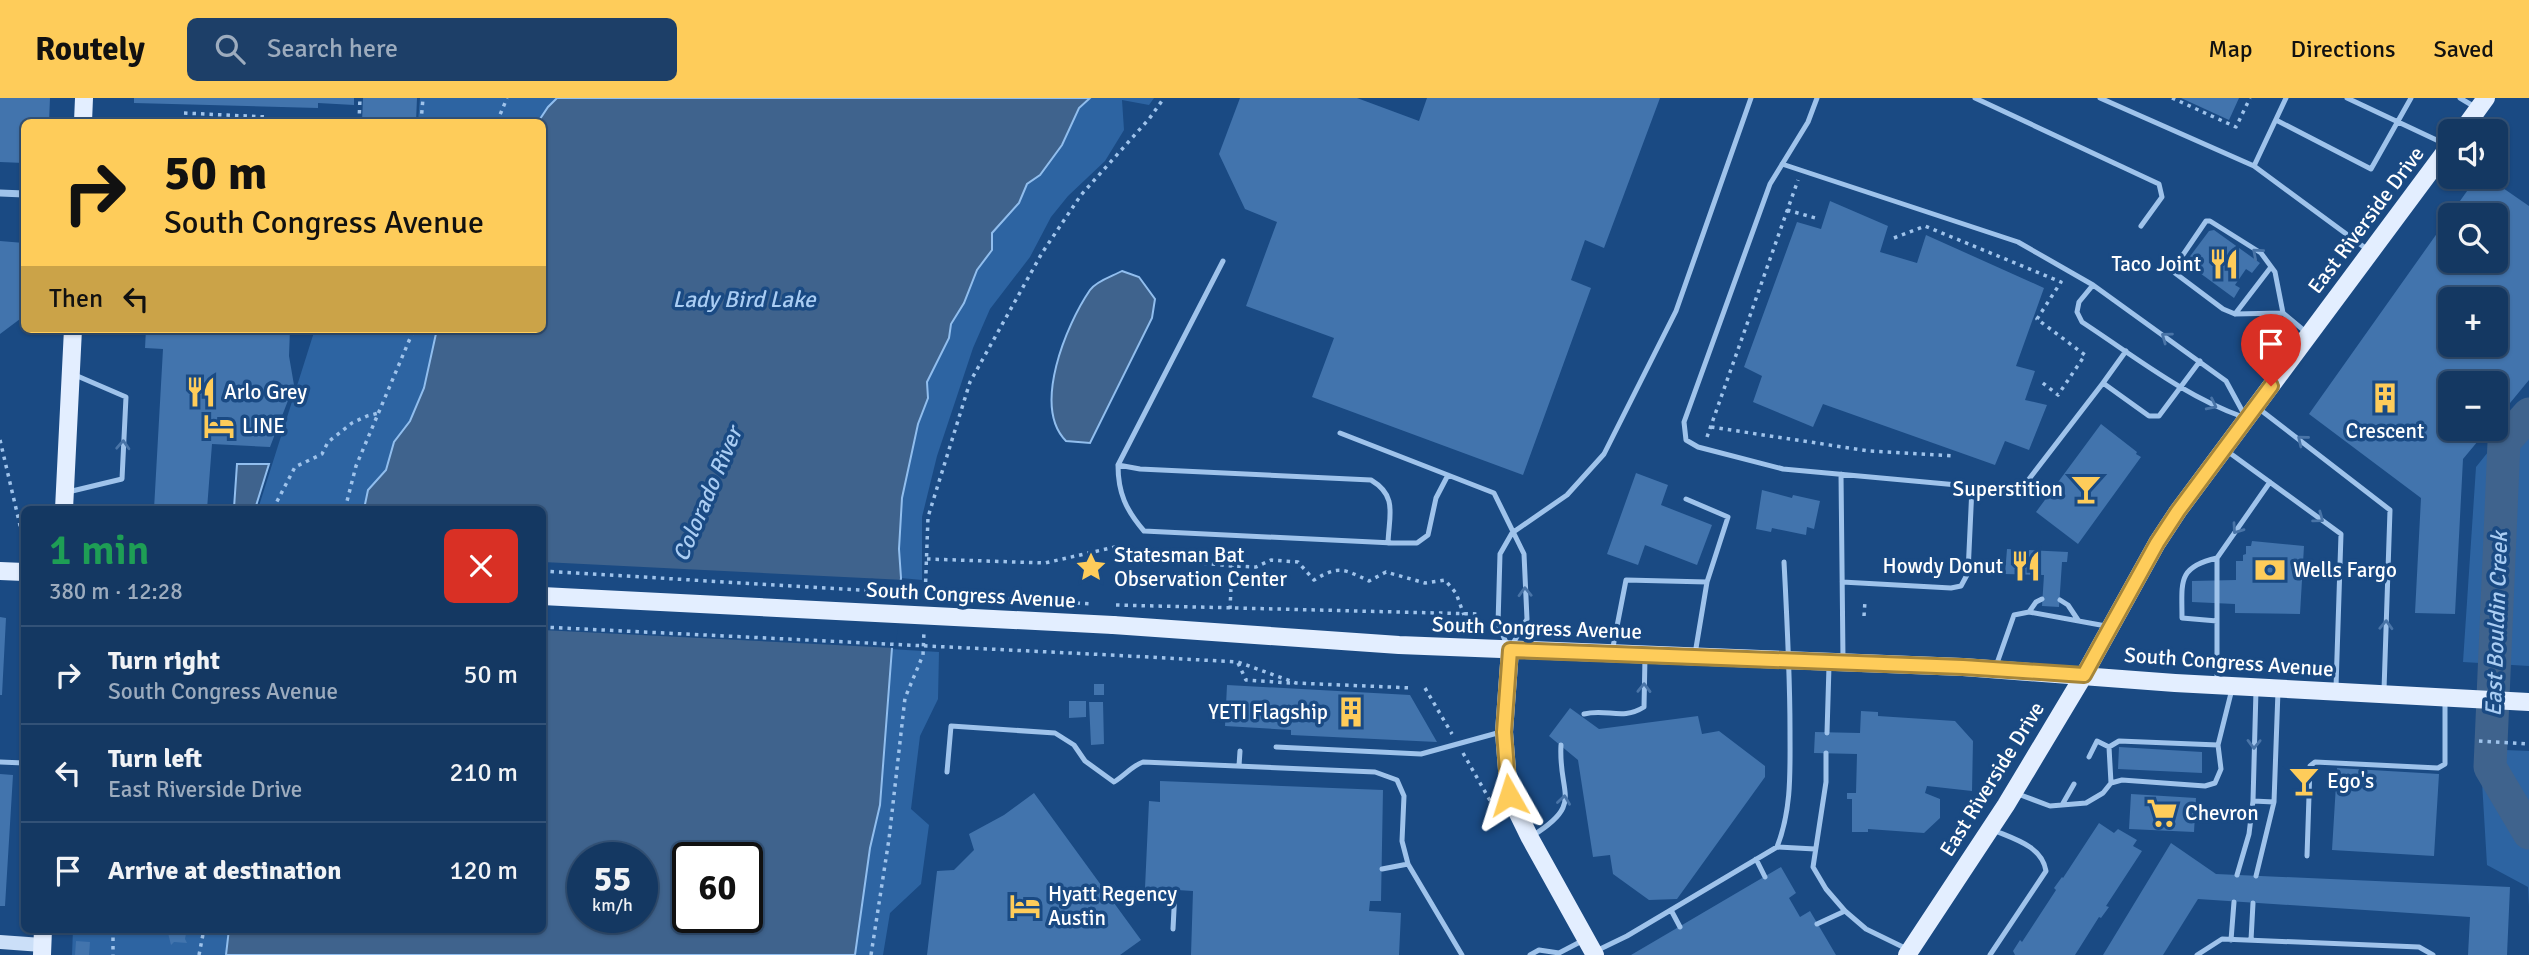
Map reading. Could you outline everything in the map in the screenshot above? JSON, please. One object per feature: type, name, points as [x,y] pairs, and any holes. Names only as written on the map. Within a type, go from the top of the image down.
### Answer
[{"type":"main road","points":[[83,119],[84,98]]},
{"type":"main road","points":[[2471,119],[2482,104]]},
{"type":"main road","name":"East Riverside Drive","points":[[1908,953],[2014,792],[2084,675],[2157,543],[2438,162]]},
{"type":"main road","points":[[64,501],[73,333]]},
{"type":"main road","points":[[0,571],[21,572]]},
{"type":"main road","name":"South Congress Avenue","points":[[546,596],[1113,625],[1399,645],[1995,669],[2528,702]]},
{"type":"main road","points":[[1510,650],[1504,732],[1509,795],[1591,949]]},
{"type":"main road","points":[[0,942],[42,943]]},
{"type":"street","points":[[0,193],[21,194]]},
{"type":"lane","points":[[1510,650],[1498,624],[1500,554],[1512,533],[1567,495],[1604,454],[1676,311],[1751,98]]},
{"type":"lane","points":[[1817,98],[1808,122],[1770,184],[1684,422],[1686,440],[1703,449],[1783,469],[2012,490],[2026,483],[2126,351]]},
{"type":"lane","points":[[1975,98],[2159,184],[2162,197],[2141,226]]},
{"type":"lane","points":[[2100,98],[2254,166],[2371,251]]},
{"type":"lane","points":[[2254,166],[2286,98]]},
{"type":"lane","points":[[2347,98],[2438,141]]},
{"type":"lane","points":[[2276,120],[2371,169],[2411,98]]},
{"type":"lane","points":[[2460,98],[2482,104]]},
{"type":"lane","points":[[1782,164],[2018,242],[2093,285],[2200,361],[2226,381],[2251,412]]},
{"type":"lane","points":[[2283,313],[2235,314],[2223,309],[2175,273],[2174,268],[2206,221],[2260,253],[2275,272],[2283,313],[2309,335]]},
{"type":"lane","points":[[1223,261],[1118,465],[1119,492],[1123,503],[1144,531],[1417,543],[1428,535],[1436,498],[1448,475]]},
{"type":"lane","points":[[2235,314],[2271,267]]},
{"type":"lane","points":[[2093,285],[2079,302],[2077,312],[2082,322],[2213,406],[2251,412],[2277,420],[2390,510],[2384,694]]},
{"type":"lane","points":[[2103,383],[2149,416],[2159,416],[2200,361]]},
{"type":"lane","points":[[64,501],[122,480],[126,397],[70,373]]},
{"type":"lane","points":[[1340,433],[1494,493],[1524,554],[1527,619],[1510,650]]},
{"type":"lane","points":[[2224,449],[2341,534],[2336,691]]},
{"type":"lane","points":[[1118,465],[1154,470],[1371,480],[1384,488],[1389,495],[1388,543]]},
{"type":"lane","points":[[1827,733],[1842,582],[1841,474]]},
{"type":"lane","points":[[2014,792],[2050,806],[2086,803],[2103,793],[2111,783],[2122,780],[2205,786],[2216,783],[2221,769],[2218,745],[2225,685],[2217,621],[2217,558],[2270,482]]},
{"type":"lane","points":[[1842,582],[1951,588],[1961,586],[1968,573],[1972,487]]},
{"type":"lane","points":[[1686,499],[1728,517],[1707,582],[1694,657]]},
{"type":"lane","points":[[2217,558],[2196,563],[2182,579],[2182,618],[2217,621]]},
{"type":"lane","points":[[1777,847],[1784,830],[1789,803],[1790,661],[1784,562]]},
{"type":"lane","points":[[1611,654],[1626,580],[1707,582]]},
{"type":"lane","points":[[2029,612],[2036,602],[2042,599]]},
{"type":"lane","points":[[2060,600],[2068,605],[2078,620]]},
{"type":"lane","points":[[1995,669],[2014,615],[2029,612],[2110,627]]},
{"type":"lane","points":[[1584,714],[1591,712],[1632,715],[1644,707],[1645,655]]},
{"type":"lane","points":[[2237,875],[2249,834],[2253,801],[2256,687]]},
{"type":"lane","points":[[2256,876],[2274,802],[2278,688]]},
{"type":"lane","points":[[2307,856],[2310,766],[2315,762],[2438,768],[2445,765],[2445,697]]},
{"type":"lane","points":[[947,772],[951,726],[1055,733],[1074,745],[1085,761],[1115,782],[1128,773],[1132,766],[1143,762],[1375,772],[1396,780],[1404,796],[1402,841],[1408,864],[1462,955]]},
{"type":"lane","points":[[1276,747],[1421,754],[1504,732]]},
{"type":"lane","points":[[2089,757],[2097,741],[2109,747]]},
{"type":"lane","points":[[2109,747],[2119,741],[2218,745]]},
{"type":"lane","points":[[1530,838],[1558,819],[1563,809],[1566,789],[1561,746]]},
{"type":"lane","points":[[2109,747],[2111,783]]},
{"type":"lane","points":[[1239,766],[1240,751]]},
{"type":"lane","points":[[1826,753],[1826,782],[1813,867],[1826,889],[1845,911],[1866,929],[1908,953]]},
{"type":"lane","points":[[0,762],[21,763]]},
{"type":"lane","points":[[2062,805],[2074,785]]},
{"type":"lane","points":[[2253,801],[2274,802]]},
{"type":"lane","points":[[1990,828],[2036,850],[2044,861],[2046,871],[1990,955]]},
{"type":"lane","points":[[1530,955],[1539,950],[1559,954],[1591,949],[1627,936],[1777,847],[1815,849]]},
{"type":"lane","points":[[1756,859],[1765,877]]},
{"type":"lane","points":[[1382,869],[1408,864]]},
{"type":"lane","points":[[1173,929],[1175,890]]},
{"type":"lane","points":[[2231,940],[2234,902]]},
{"type":"lane","points":[[2251,940],[2253,903]]},
{"type":"lane","points":[[1671,910],[1680,927]]},
{"type":"lane","points":[[1817,923],[1845,911]]},
{"type":"lane","points":[[2197,955],[2222,939],[2419,947],[2433,955]]},
{"type":"path","points":[[359,119],[360,98]]},
{"type":"path","points":[[421,119],[422,98]]},
{"type":"path","points":[[498,119],[507,98]]},
{"type":"path","points":[[925,600],[928,517],[970,382],[1015,297],[1065,218],[1081,195],[1149,119],[1164,98]]},
{"type":"path","points":[[2172,98],[2236,127],[2249,98]]},
{"type":"path","points":[[183,118],[267,117]]},
{"type":"path","points":[[1703,449],[1801,171]]},
{"type":"path","points":[[1787,210],[1819,219]]},
{"type":"path","points":[[1894,239],[1924,226],[2061,282],[2037,319],[2085,355],[2058,395],[2039,380]]},
{"type":"path","points":[[346,506],[354,474],[412,333]]},
{"type":"path","points":[[274,506],[293,469],[322,454],[328,442],[356,420],[379,413]]},
{"type":"path","points":[[1711,427],[1869,450],[1954,456]]},
{"type":"path","points":[[0,440],[21,530]]},
{"type":"path","points":[[927,559],[1045,563],[1115,547],[1139,556],[1232,566],[1256,567],[1271,560],[1298,562],[1314,580],[1328,571],[1343,568],[1369,581],[1387,572],[1425,583],[1445,580],[1456,593],[1464,615]]},
{"type":"path","points":[[1230,609],[1232,566]]},
{"type":"path","points":[[546,571],[1100,605]]},
{"type":"path","points":[[1864,616],[1865,601]]},
{"type":"path","points":[[1114,606],[1478,614]]},
{"type":"path","points":[[546,627],[1238,662],[1296,683]]},
{"type":"path","points":[[872,955],[905,698],[923,655],[924,628]]},
{"type":"path","points":[[1238,662],[1246,680],[1412,688]]},
{"type":"path","points":[[1425,688],[1492,805]]},
{"type":"path","points":[[2479,741],[2529,744]]},
{"type":"path","points":[[113,955],[114,933]]},
{"type":"path","points":[[199,955],[203,933]]},
{"type":"shaded area","points":[[420,98],[557,98],[540,119],[418,119]]},
{"type":"shaded area","points":[[1090,98],[1154,98],[1149,105],[1122,100],[1124,130],[1105,161],[1068,196],[1051,217],[1030,257],[990,309],[973,348],[937,456],[922,517],[922,580],[901,578],[899,549],[902,498],[918,424],[928,398],[927,382],[949,338],[951,324],[964,303],[977,270],[992,250],[992,233],[1019,203],[1027,184],[1040,175],[1062,145],[1079,108]]},
{"type":"shaded area","points":[[314,333],[436,333],[424,388],[410,421],[394,442],[386,470],[368,490],[365,506],[259,506]]},
{"type":"shaded area","points":[[2529,401],[2529,666],[2463,662],[2476,467],[2497,441],[2508,441],[2508,427]]},
{"type":"shaded area","points":[[890,649],[939,652],[938,699],[920,736],[911,809],[929,825],[921,884],[890,913],[883,955],[855,955]]},
{"type":"shaded area","points":[[2480,749],[2529,751],[2529,907],[2528,887],[2487,865]]},
{"type":"shaded area","points":[[73,933],[229,933],[226,955],[72,955]]},
{"type":"water","name":"Lady Bird Lake","points":[[557,98],[1090,98],[1079,108],[1062,145],[1040,175],[1027,184],[1019,203],[992,233],[992,250],[977,270],[964,303],[951,324],[949,338],[927,382],[928,398],[918,424],[902,498],[899,549],[901,578],[892,648],[880,805],[870,848],[855,955],[226,955],[229,933],[546,933],[546,506],[365,506],[368,490],[386,470],[394,442],[410,421],[424,388],[436,333],[546,333],[546,119],[540,119]]},
{"type":"water","points":[[1122,271],[1139,277],[1155,299],[1152,318],[1090,443],[1066,441],[1056,426],[1052,408],[1052,388],[1063,344],[1090,290],[1100,281]]},
{"type":"water","points":[[237,464],[269,464],[256,506],[234,506]]},
{"type":"pier","points":[[546,562],[905,580],[895,648],[546,630]]},
{"type":"building","points":[[0,98],[50,98],[49,119],[21,119],[21,163],[0,162]]},
{"type":"building","points":[[134,98],[354,98],[354,105],[318,103],[318,108],[134,103]]},
{"type":"building","points":[[363,98],[417,98],[416,119],[362,119]]},
{"type":"building","points":[[1240,98],[1357,98],[1419,121],[1427,98],[1660,98],[1604,248],[1585,240],[1571,280],[1591,288],[1523,475],[1312,397],[1334,338],[1246,306],[1277,222],[1245,209],[1219,154]]},
{"type":"building","points":[[2181,98],[2239,98],[2229,120]]},
{"type":"building","name":"Crescent","points":[[2468,189],[2504,189],[2529,206],[2529,380],[2508,405],[2508,371],[2438,371],[2438,441],[2478,441],[2463,459],[2455,614],[2415,613],[2421,498],[2309,414],[2438,232],[2438,273],[2508,273],[2508,203],[2459,203]]},
{"type":"building","points":[[1830,201],[1888,226],[1880,252],[1917,263],[1926,235],[2044,288],[2016,366],[2035,371],[2025,400],[2047,405],[2029,450],[2005,441],[1995,465],[1823,404],[1813,427],[1753,402],[1762,376],[1744,367],[1797,222],[1821,229]]},
{"type":"building","name":"Taco Joint","points":[[2214,230],[2260,263],[2252,273],[2246,269],[2235,285],[2240,288],[2234,298],[2189,265],[2188,259],[2209,231]]},
{"type":"building","points":[[0,241],[21,243],[21,318],[0,334]]},
{"type":"building","name":"LINE","points":[[146,333],[290,333],[289,356],[294,385],[270,447],[212,444],[207,506],[154,506],[163,349],[145,348]]},
{"type":"building","name":"Superstition","points":[[2101,424],[2141,457],[2078,544],[2036,512]]},
{"type":"building","points":[[1636,473],[1668,485],[1661,505],[1712,525],[1697,565],[1645,545],[1638,565],[1607,554]]},
{"type":"building","points":[[1762,490],[1792,498],[1793,495],[1820,501],[1814,529],[1807,527],[1806,535],[1772,528],[1771,532],[1756,529]]},
{"type":"building","name":"Wells Fargo","points":[[2252,541],[2304,546],[2300,614],[2235,613],[2235,604],[2192,602],[2192,581],[2236,580],[2236,561],[2243,561],[2246,546],[2251,546]]},
{"type":"building","points":[[2007,549],[2068,552],[2067,562],[2062,562],[2059,607],[2042,606],[2044,575],[2005,574]]},
{"type":"building","points":[[0,617],[6,618],[2,695],[0,695]]},
{"type":"building","points":[[1094,684],[1104,684],[1104,695],[1094,695]]},
{"type":"building","name":"YETI Flagship","points":[[1227,685],[1410,695],[1437,742],[1291,735],[1291,730],[1225,726]]},
{"type":"building","points":[[1069,701],[1086,701],[1086,717],[1069,718]]},
{"type":"building","points":[[1089,702],[1103,702],[1104,744],[1091,745]]},
{"type":"building","points":[[1570,708],[1599,729],[1698,716],[1702,734],[1719,731],[1765,766],[1765,777],[1677,899],[1649,900],[1613,874],[1610,855],[1593,857],[1578,760],[1549,736]]},
{"type":"building","points":[[1861,711],[1878,712],[1878,716],[1955,721],[1973,741],[1972,791],[1927,786],[1925,793],[1940,799],[1940,818],[1924,833],[1868,829],[1868,832],[1852,832],[1852,799],[1847,799],[1847,793],[1856,793],[1857,754],[1814,753],[1815,732],[1860,733]]},
{"type":"building","name":"Chevron","points":[[2119,747],[2202,752],[2202,773],[2118,769]]},
{"type":"building","points":[[2337,768],[2439,774],[2434,856],[2332,850]]},
{"type":"building","points":[[0,774],[13,775],[5,906],[0,906]]},
{"type":"building","points":[[1160,781],[1383,790],[1381,901],[1370,901],[1369,911],[1401,913],[1399,955],[1191,955],[1193,891],[1145,888],[1149,801],[1160,802]]},
{"type":"building","name":"Hyatt Regency Austin","points":[[1034,793],[1141,940],[1120,955],[927,955],[937,871],[954,870],[974,850],[969,834],[1004,815]]},
{"type":"building","name":"Chevron","points":[[2131,794],[2196,798],[2194,832],[2129,829]]},
{"type":"building","points":[[2099,823],[2114,833],[2118,829],[2137,840],[2133,846],[2142,851],[2106,906],[2109,907],[2101,918],[2099,917],[2075,955],[2015,955],[2013,951],[2020,940],[2022,942],[2056,890],[2054,888]]},
{"type":"building","points":[[2171,843],[2216,874],[2510,887],[2507,955],[2468,955],[2470,917],[2198,899],[2163,955],[2103,955]]},
{"type":"building","points":[[1781,867],[1796,893],[1789,898],[1800,917],[1810,911],[1836,955],[1631,955]]},
{"type":"building","points":[[168,933],[186,933],[187,943],[174,942],[171,945]]},
{"type":"building","points":[[76,941],[90,942],[89,955],[75,955]]},
{"type":"waterway","name":"East Bouldin Creek","points":[[2529,414],[2504,442],[2490,767],[2529,833]]},
{"type":"place","name":"Taco Joint","points":[[2224,264]]},
{"type":"place","name":"Arlo Grey","points":[[201,392]]},
{"type":"place","name":"Crescent","points":[[2385,398]]},
{"type":"place","name":"LINE","points":[[219,426]]},
{"type":"place","name":"Superstition","points":[[2086,489]]},
{"type":"place","name":"Howdy Donut","points":[[2026,566]]},
{"type":"place","name":"Statesman Bat Observation Center","points":[[1091,567]]},
{"type":"place","name":"Wells Fargo","points":[[2270,570]]},
{"type":"place","name":"YETI Flagship","points":[[1351,712]]},
{"type":"place","name":"Ego's","points":[[2304,781]]},
{"type":"place","name":"Chevron","points":[[2162,813]]},
{"type":"place","name":"Hyatt Regency Austin","points":[[1025,906]]},
{"type":"route","points":[[1509,795],[1504,732],[1510,650],[1963,667],[2084,675],[2157,543],[2271,386]]},
{"type":"water label","name":"Colorado River","points":[[707,494]]}]
